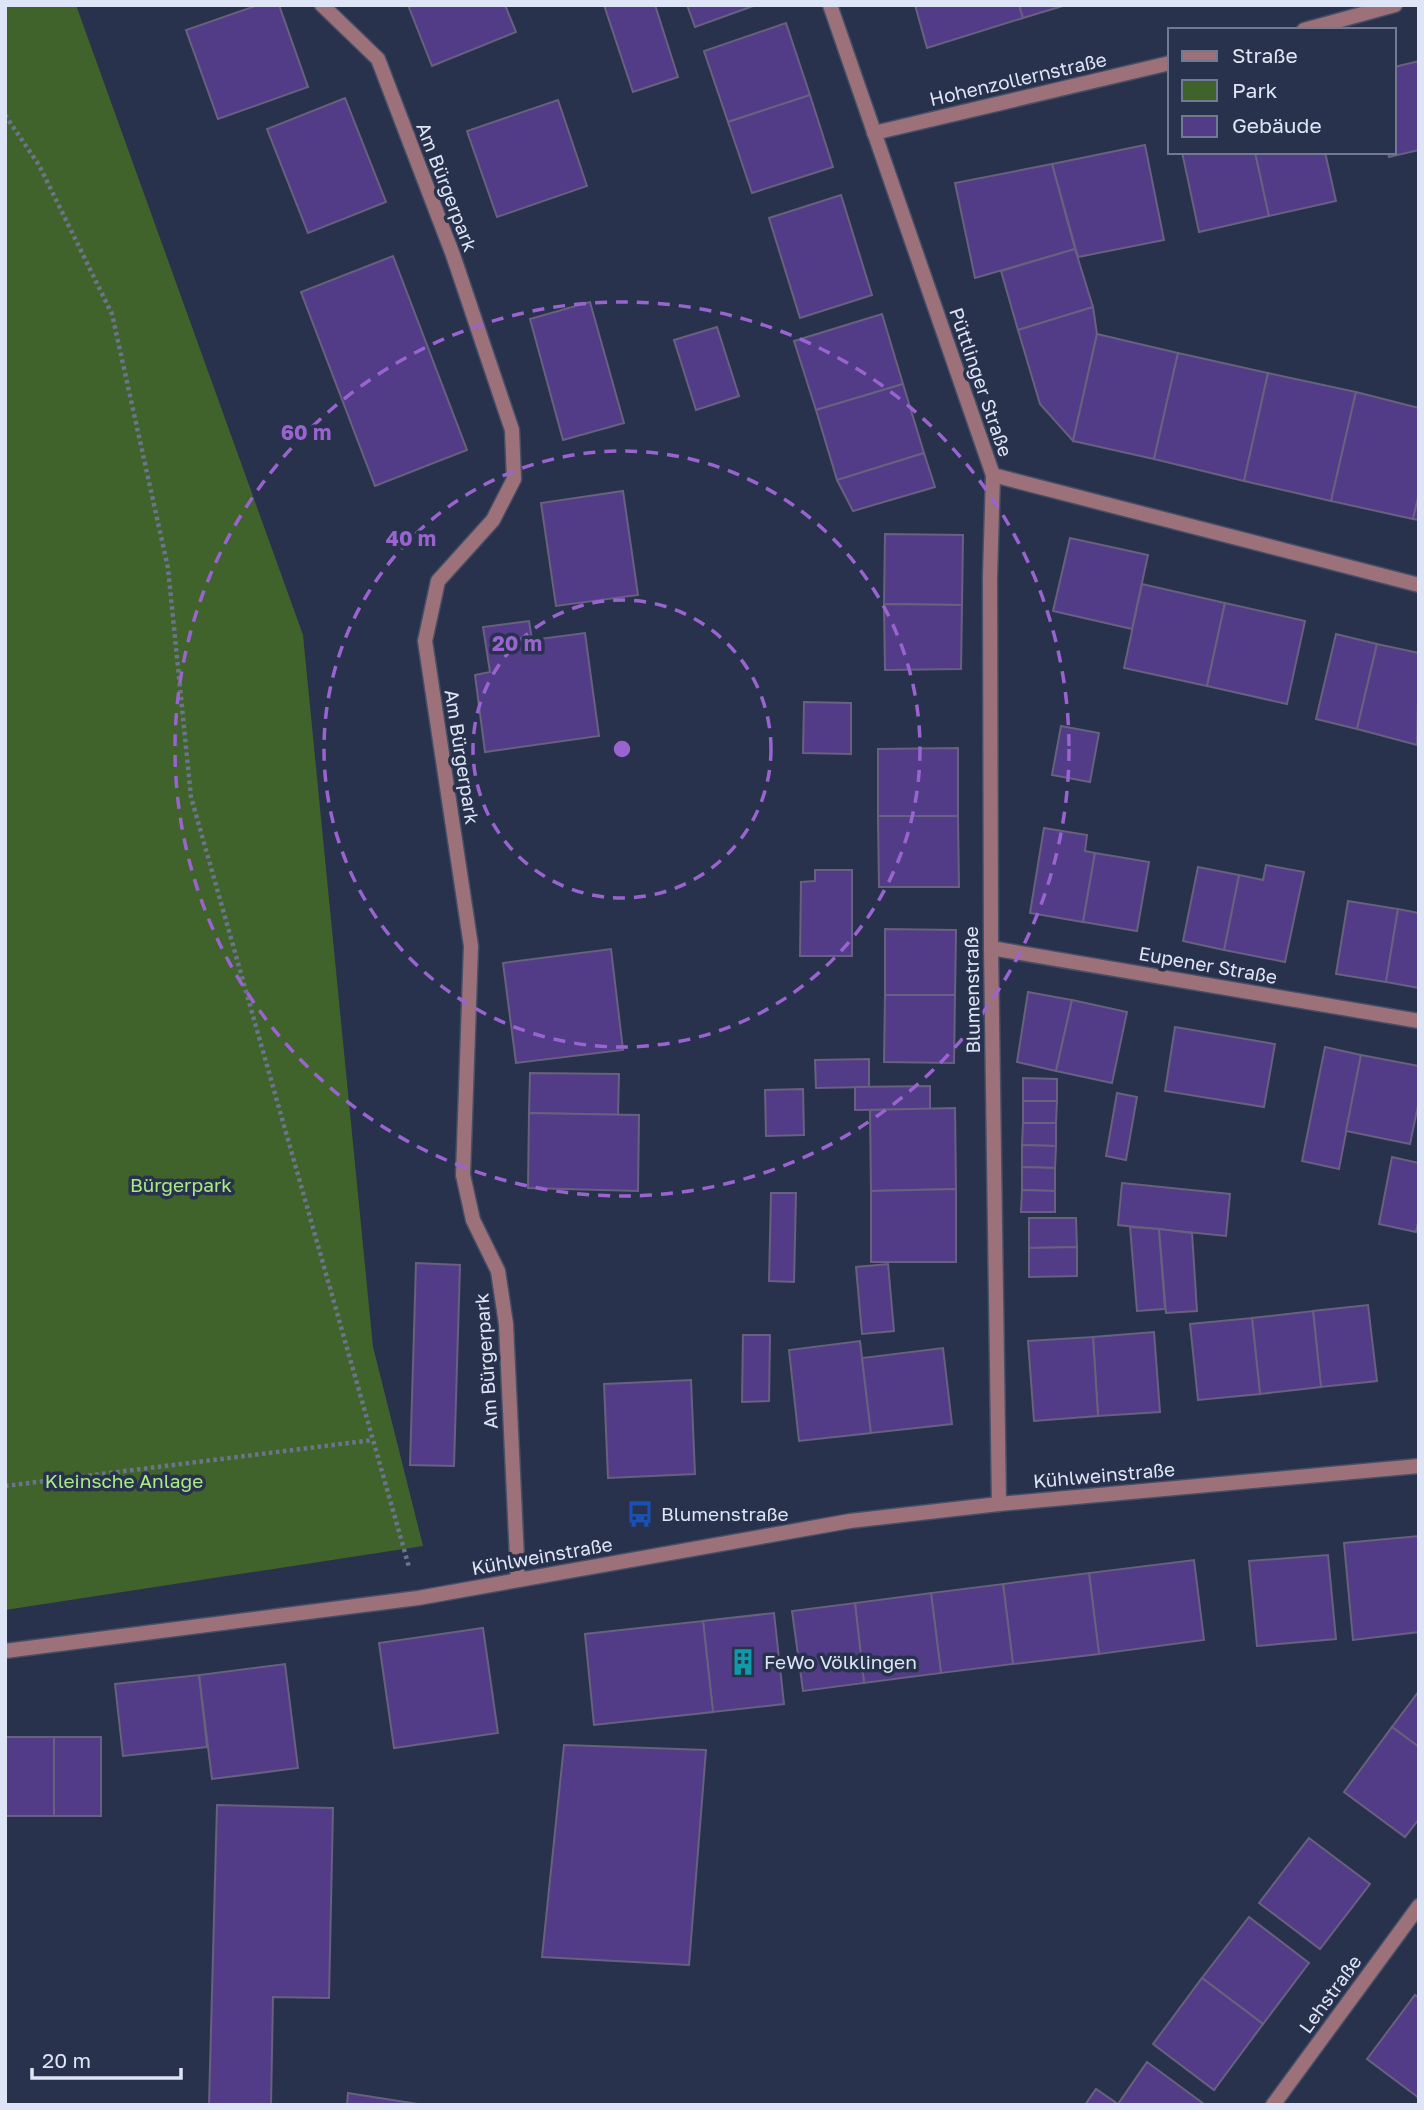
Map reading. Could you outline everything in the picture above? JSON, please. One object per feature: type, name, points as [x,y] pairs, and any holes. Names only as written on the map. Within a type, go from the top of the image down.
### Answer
[{"type":"street","name":"Am Bürgerpark","points":[[322,5],[378,60],[453,255],[512,430],[514,479],[493,520],[438,581],[425,642],[471,946],[463,1175],[473,1220],[498,1271],[506,1324],[517,1580]]},
{"type":"street","name":"Püttlinger Straße","points":[[830,5],[993,475],[1419,585]]},
{"type":"street","points":[[1311,28],[1395,5]]},
{"type":"street","name":"Hohenzollernstraße","points":[[874,133],[1168,63]]},
{"type":"street","name":"Blumenstraße","points":[[993,475],[990,577],[991,948],[999,1504]]},
{"type":"street","name":"Eupener Straße","points":[[991,948],[1419,1021]]},
{"type":"street","name":"Kühlweinstraße","points":[[5,1651],[418,1598],[850,1521],[999,1504],[1419,1466]]},
{"type":"street","name":"Lehstraße","points":[[1273,2105],[1419,1906]]},
{"type":"path","points":[[5,115],[39,165],[112,314],[169,568],[191,797],[418,1598]]},
{"type":"path","points":[[5,1486],[373,1440]]},
{"type":"green space","name":"Bürgerpark","points":[[5,5],[76,5],[303,635],[373,1347],[423,1546],[5,1610]]},
{"type":"building","points":[[258,5],[279,5],[308,87],[218,119],[186,30]]},
{"type":"building","points":[[408,5],[505,5],[516,32],[432,66]]},
{"type":"building","points":[[604,5],[655,5],[678,77],[633,92]]},
{"type":"building","points":[[687,5],[756,5],[695,27]]},
{"type":"building","points":[[915,5],[1019,5],[1023,18],[927,48]]},
{"type":"building","points":[[1019,5],[1066,5],[1023,18]]},
{"type":"building","points":[[786,23],[810,95],[728,122],[704,51]]},
{"type":"building","points":[[1419,61],[1419,150],[1389,157],[1388,154],[1396,154],[1396,67]]},
{"type":"building","points":[[810,95],[833,167],[752,193],[728,122]]},
{"type":"building","points":[[345,98],[386,202],[308,233],[267,129]]},
{"type":"building","points":[[558,100],[587,186],[497,217],[467,131]]},
{"type":"building","points":[[1145,145],[1164,240],[1078,257],[1052,164]]},
{"type":"building","points":[[1182,154],[1255,154],[1269,216],[1199,232]]},
{"type":"building","points":[[1255,154],[1325,154],[1336,201],[1269,216]]},
{"type":"building","points":[[1052,164],[1075,249],[975,278],[955,183]]},
{"type":"building","points":[[841,195],[872,295],[800,318],[769,218]]},
{"type":"building","points":[[1075,249],[1093,307],[1018,330],[1001,271]]},
{"type":"building","points":[[393,256],[467,450],[375,486],[301,292]]},
{"type":"building","points":[[590,302],[624,423],[563,440],[530,319]]},
{"type":"building","points":[[1093,307],[1097,334],[1073,441],[1040,404],[1018,330]]},
{"type":"building","points":[[882,314],[903,384],[816,410],[794,341]]},
{"type":"building","points":[[717,327],[739,396],[696,410],[674,340]]},
{"type":"building","points":[[1097,334],[1178,353],[1154,459],[1073,441]]},
{"type":"building","points":[[1178,353],[1268,373],[1244,481],[1154,459]]},
{"type":"building","points":[[1268,373],[1356,392],[1331,501],[1244,481]]},
{"type":"building","points":[[903,384],[924,453],[837,480],[816,410]]},
{"type":"building","points":[[1356,392],[1419,408],[1419,494],[1413,519],[1331,501]]},
{"type":"building","points":[[924,453],[935,487],[853,511],[837,480]]},
{"type":"building","points":[[623,491],[638,595],[556,606],[541,503]]},
{"type":"building","points":[[1419,494],[1419,520],[1413,519]]},
{"type":"building","points":[[885,534],[963,535],[962,605],[884,604]]},
{"type":"building","points":[[1070,538],[1148,555],[1132,629],[1053,611]]},
{"type":"building","points":[[1142,584],[1225,603],[1207,686],[1124,668]]},
{"type":"building","points":[[1225,603],[1305,621],[1287,704],[1207,686]]},
{"type":"building","points":[[884,604],[962,605],[961,669],[885,670]]},
{"type":"building","points":[[529,621],[532,640],[585,633],[599,736],[485,752],[475,675],[490,672],[483,627]]},
{"type":"building","points":[[1336,634],[1377,644],[1357,729],[1316,719]]},
{"type":"building","points":[[1377,644],[1419,653],[1417,745],[1357,729]]},
{"type":"building","points":[[804,702],[851,703],[851,754],[803,753]]},
{"type":"building","points":[[1061,726],[1099,733],[1090,782],[1052,775]]},
{"type":"building","points":[[958,748],[958,816],[878,816],[878,749]]},
{"type":"building","points":[[878,816],[958,816],[959,887],[879,887]]},
{"type":"building","points":[[1044,828],[1087,835],[1085,851],[1095,853],[1083,922],[1030,913]]},
{"type":"building","points":[[1095,853],[1149,862],[1137,931],[1083,922]]},
{"type":"building","points":[[1266,865],[1304,872],[1285,962],[1224,950],[1239,875],[1263,880]]},
{"type":"building","points":[[1198,867],[1239,875],[1224,950],[1183,941]]},
{"type":"building","points":[[815,870],[852,870],[852,956],[800,956],[801,882],[815,881]]},
{"type":"building","points":[[1348,901],[1398,909],[1386,982],[1336,974]]},
{"type":"building","points":[[1398,909],[1419,913],[1419,988],[1386,982]]},
{"type":"building","points":[[885,929],[956,930],[955,995],[885,995]]},
{"type":"building","points":[[611,949],[623,1050],[516,1063],[503,963]]},
{"type":"building","points":[[1028,992],[1072,1000],[1056,1071],[1017,1062]]},
{"type":"building","points":[[885,995],[955,995],[954,1063],[884,1062]]},
{"type":"building","points":[[1072,1000],[1127,1012],[1112,1083],[1056,1071]]},
{"type":"building","points":[[1175,1027],[1275,1044],[1264,1107],[1165,1091]]},
{"type":"building","points":[[1325,1047],[1361,1055],[1339,1169],[1302,1161]]},
{"type":"building","points":[[1361,1055],[1419,1066],[1419,1101],[1410,1144],[1346,1131]]},
{"type":"building","points":[[869,1059],[869,1087],[816,1088],[815,1060]]},
{"type":"building","points":[[530,1073],[619,1074],[618,1115],[529,1113]]},
{"type":"building","points":[[1023,1078],[1057,1079],[1057,1101],[1023,1101]]},
{"type":"building","points":[[930,1086],[930,1109],[855,1110],[855,1087]]},
{"type":"building","points":[[803,1089],[804,1135],[766,1136],[765,1090]]},
{"type":"building","points":[[1117,1093],[1137,1097],[1126,1160],[1106,1156]]},
{"type":"building","points":[[1023,1101],[1057,1101],[1056,1123],[1023,1123]]},
{"type":"building","points":[[955,1108],[956,1189],[871,1191],[870,1110]]},
{"type":"building","points":[[529,1113],[639,1115],[638,1191],[528,1188]]},
{"type":"building","points":[[1023,1123],[1056,1123],[1056,1146],[1022,1145]]},
{"type":"building","points":[[1022,1145],[1056,1146],[1055,1168],[1022,1167]]},
{"type":"building","points":[[1392,1157],[1419,1163],[1419,1218],[1416,1232],[1379,1224]]},
{"type":"building","points":[[1022,1167],[1055,1168],[1055,1191],[1022,1190]]},
{"type":"building","points":[[1122,1183],[1230,1194],[1226,1236],[1118,1225]]},
{"type":"building","points":[[956,1189],[956,1262],[871,1262],[871,1191]]},
{"type":"building","points":[[1022,1190],[1055,1191],[1055,1212],[1021,1212]]},
{"type":"building","points":[[771,1193],[796,1193],[794,1282],[769,1281]]},
{"type":"building","points":[[1029,1218],[1076,1218],[1077,1247],[1029,1248]]},
{"type":"building","points":[[1130,1227],[1159,1229],[1165,1309],[1137,1311]]},
{"type":"building","points":[[1159,1229],[1192,1233],[1197,1311],[1166,1313]]},
{"type":"building","points":[[1077,1247],[1077,1276],[1029,1277],[1029,1248]]},
{"type":"building","points":[[416,1263],[460,1265],[454,1466],[410,1465]]},
{"type":"building","points":[[888,1264],[894,1331],[862,1334],[856,1267]]},
{"type":"building","points":[[1368,1305],[1377,1381],[1321,1387],[1313,1311]]},
{"type":"building","points":[[1313,1311],[1321,1387],[1260,1394],[1252,1318]]},
{"type":"building","points":[[1252,1318],[1260,1394],[1198,1400],[1190,1324]]},
{"type":"building","points":[[1154,1332],[1160,1412],[1098,1416],[1093,1337]]},
{"type":"building","points":[[743,1335],[770,1335],[769,1401],[742,1402]]},
{"type":"building","points":[[1093,1337],[1098,1416],[1034,1421],[1028,1341]]},
{"type":"building","points":[[860,1341],[871,1433],[799,1441],[789,1350]]},
{"type":"building","points":[[943,1348],[952,1424],[871,1433],[862,1358]]},
{"type":"building","points":[[691,1380],[695,1474],[608,1478],[604,1384]]},
{"type":"building","points":[[1419,1536],[1419,1632],[1353,1640],[1344,1543]]},
{"type":"building","points":[[1328,1555],[1336,1639],[1257,1646],[1249,1561]]},
{"type":"building","points":[[1194,1560],[1204,1640],[1099,1654],[1089,1573]]},
{"type":"building","points":[[1089,1573],[1099,1654],[1013,1664],[1003,1584]]},
{"type":"building","points":[[1003,1584],[1013,1664],[941,1673],[931,1593]]},
{"type":"building","points":[[931,1593],[941,1673],[864,1683],[855,1603]]},
{"type":"building","points":[[855,1603],[864,1683],[803,1691],[792,1611]]},
{"type":"building","name":"FeWo Völklingen","points":[[774,1613],[784,1704],[713,1712],[703,1621]]},
{"type":"building","points":[[703,1621],[713,1712],[594,1725],[585,1634]]},
{"type":"building","points":[[483,1628],[498,1733],[394,1748],[379,1643]]},
{"type":"building","points":[[285,1664],[298,1768],[212,1779],[199,1675]]},
{"type":"building","points":[[199,1675],[207,1747],[123,1756],[115,1684]]},
{"type":"building","points":[[1419,1691],[1419,1747],[1392,1727]]},
{"type":"building","points":[[1392,1727],[1419,1747],[1419,1819],[1405,1837],[1344,1792]]},
{"type":"building","points":[[5,1737],[54,1737],[54,1816],[5,1816]]},
{"type":"building","points":[[54,1737],[101,1737],[101,1816],[54,1816]]},
{"type":"building","points":[[564,1745],[706,1750],[689,1965],[542,1957]]},
{"type":"building","points":[[217,1805],[333,1808],[329,1998],[273,1997],[271,2105],[209,2105]]},
{"type":"building","points":[[1309,1838],[1370,1884],[1320,1949],[1259,1903]]},
{"type":"building","points":[[1249,1917],[1309,1963],[1263,2024],[1202,1978]]},
{"type":"building","points":[[1202,1978],[1263,2024],[1214,2090],[1153,2044]]},
{"type":"building","points":[[1415,1995],[1419,1998],[1419,2098],[1367,2059]]},
{"type":"building","points":[[1147,2062],[1204,2104],[1085,2105],[1096,2089],[1118,2104]]},
{"type":"building","points":[[348,2093],[424,2105],[347,2105]]},
{"type":"place","name":"Blumenstraße","points":[[640,1514]]},
{"type":"place","name":"FeWo Völklingen","points":[[743,1662]]},
{"type":"park label","name":"Kleinsche Anlage","points":[[124,1481]]}]
